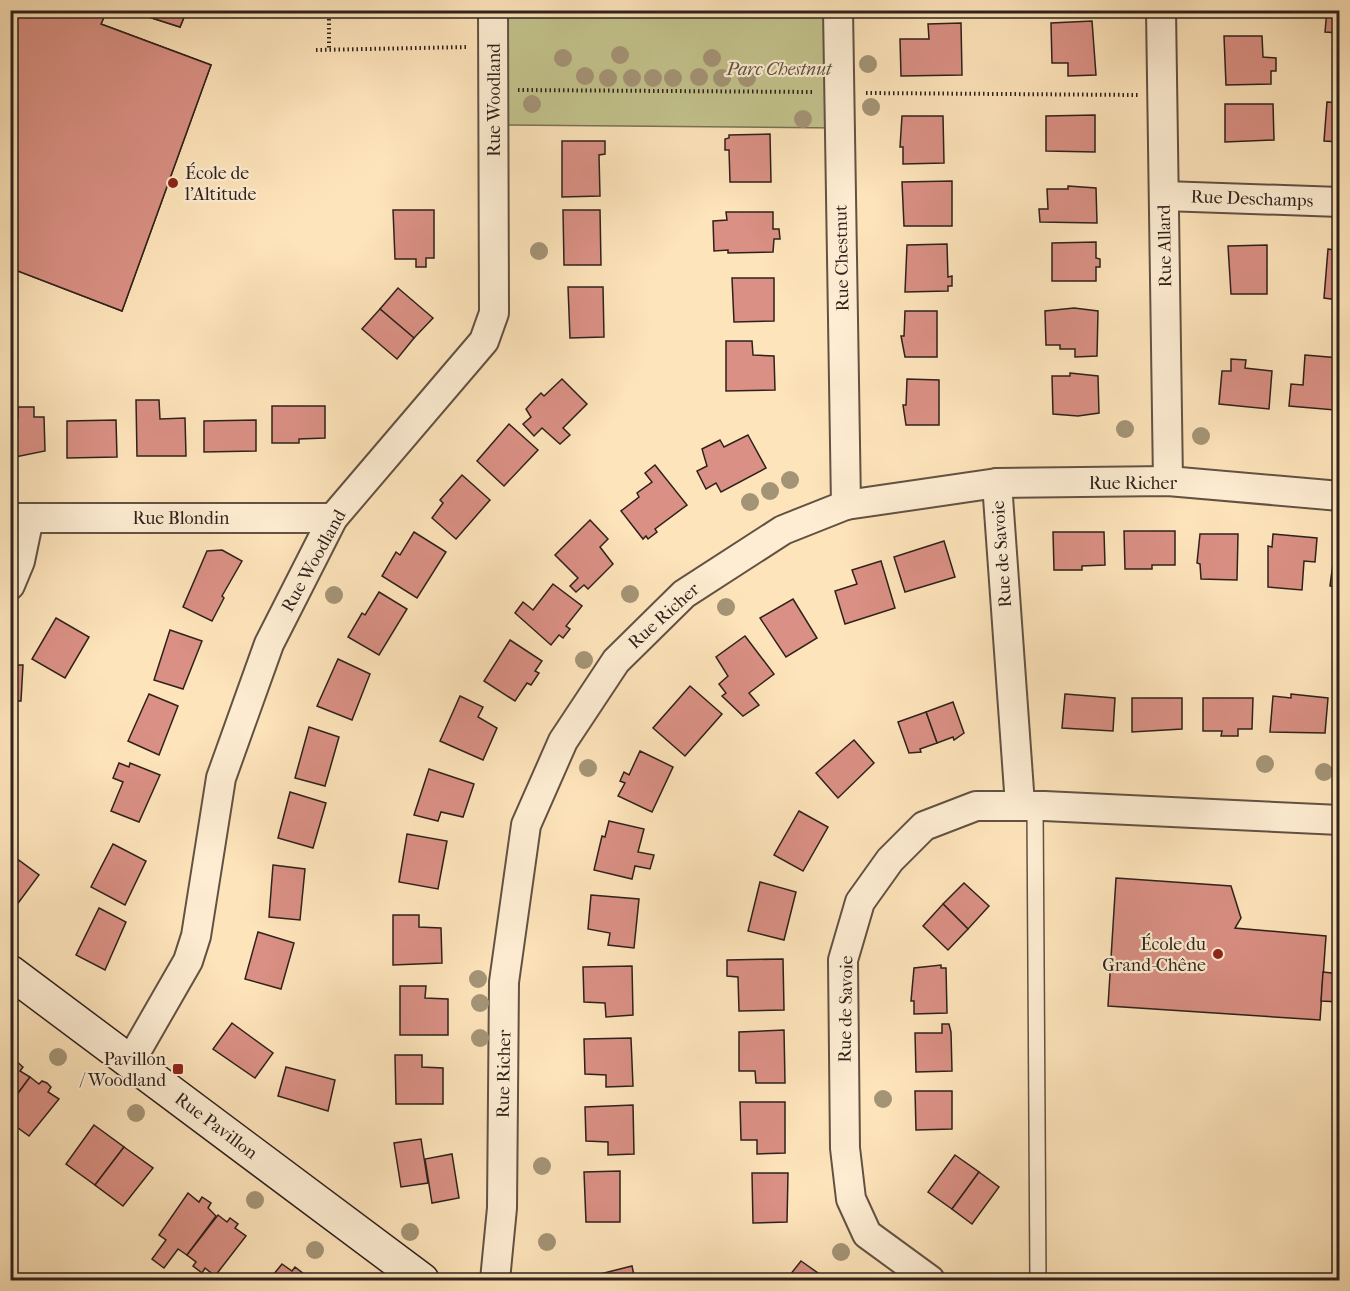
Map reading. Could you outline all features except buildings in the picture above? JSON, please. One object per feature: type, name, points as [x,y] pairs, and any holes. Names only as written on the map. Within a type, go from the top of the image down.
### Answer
[{"type":"street","name":"Rue Woodland","points":[[130,1062],[188,961],[196,936],[221,778],[269,644],[333,518],[484,341],[494,313],[494,10]]},
{"type":"street","name":"Rue Chestnut","points":[[838,10],[846,505]]},
{"type":"street","name":"Rue Allard","points":[[1161,10],[1168,481]]},
{"type":"street","name":"Rue Deschamps","points":[[1164,196],[1340,202]]},
{"type":"street","name":"Rue Richer","points":[[495,1281],[502,1208],[504,982],[526,825],[559,751],[616,661],[684,594],[783,530],[846,505],[997,483],[1168,481],[1340,496]]},
{"type":"street","name":"Rue de Savoie","points":[[997,483],[1028,805]]},
{"type":"street","name":"Rue Blondin","points":[[10,585],[20,561],[20,518],[333,518]]},
{"type":"street","name":"Rue de Savoie","points":[[930,1281],[867,1234],[851,1199],[845,1148],[843,960],[860,902],[890,860],[924,826],[976,806],[1028,805],[1340,820]]},
{"type":"street","name":"Rue Pavillon","points":[[10,972],[422,1281]]},
{"type":"lane","points":[[1028,805],[1038,1281]]},
{"type":"path","points":[[329,10],[329,50]]},
{"type":"path","points":[[316,50],[494,46]]},
{"type":"path","points":[[494,90],[1163,95]]},
{"type":"green space","name":"Parc Chestnut","points":[[838,11],[840,128],[494,125],[493,12]]},
{"type":"place","name":"École de l'Altitude","points":[[173,183]]},
{"type":"place","name":"École du Grand-Chêne","points":[[1218,954]]},
{"type":"place","name":"Pavillon / Woodland","points":[[178,1069]]}]
